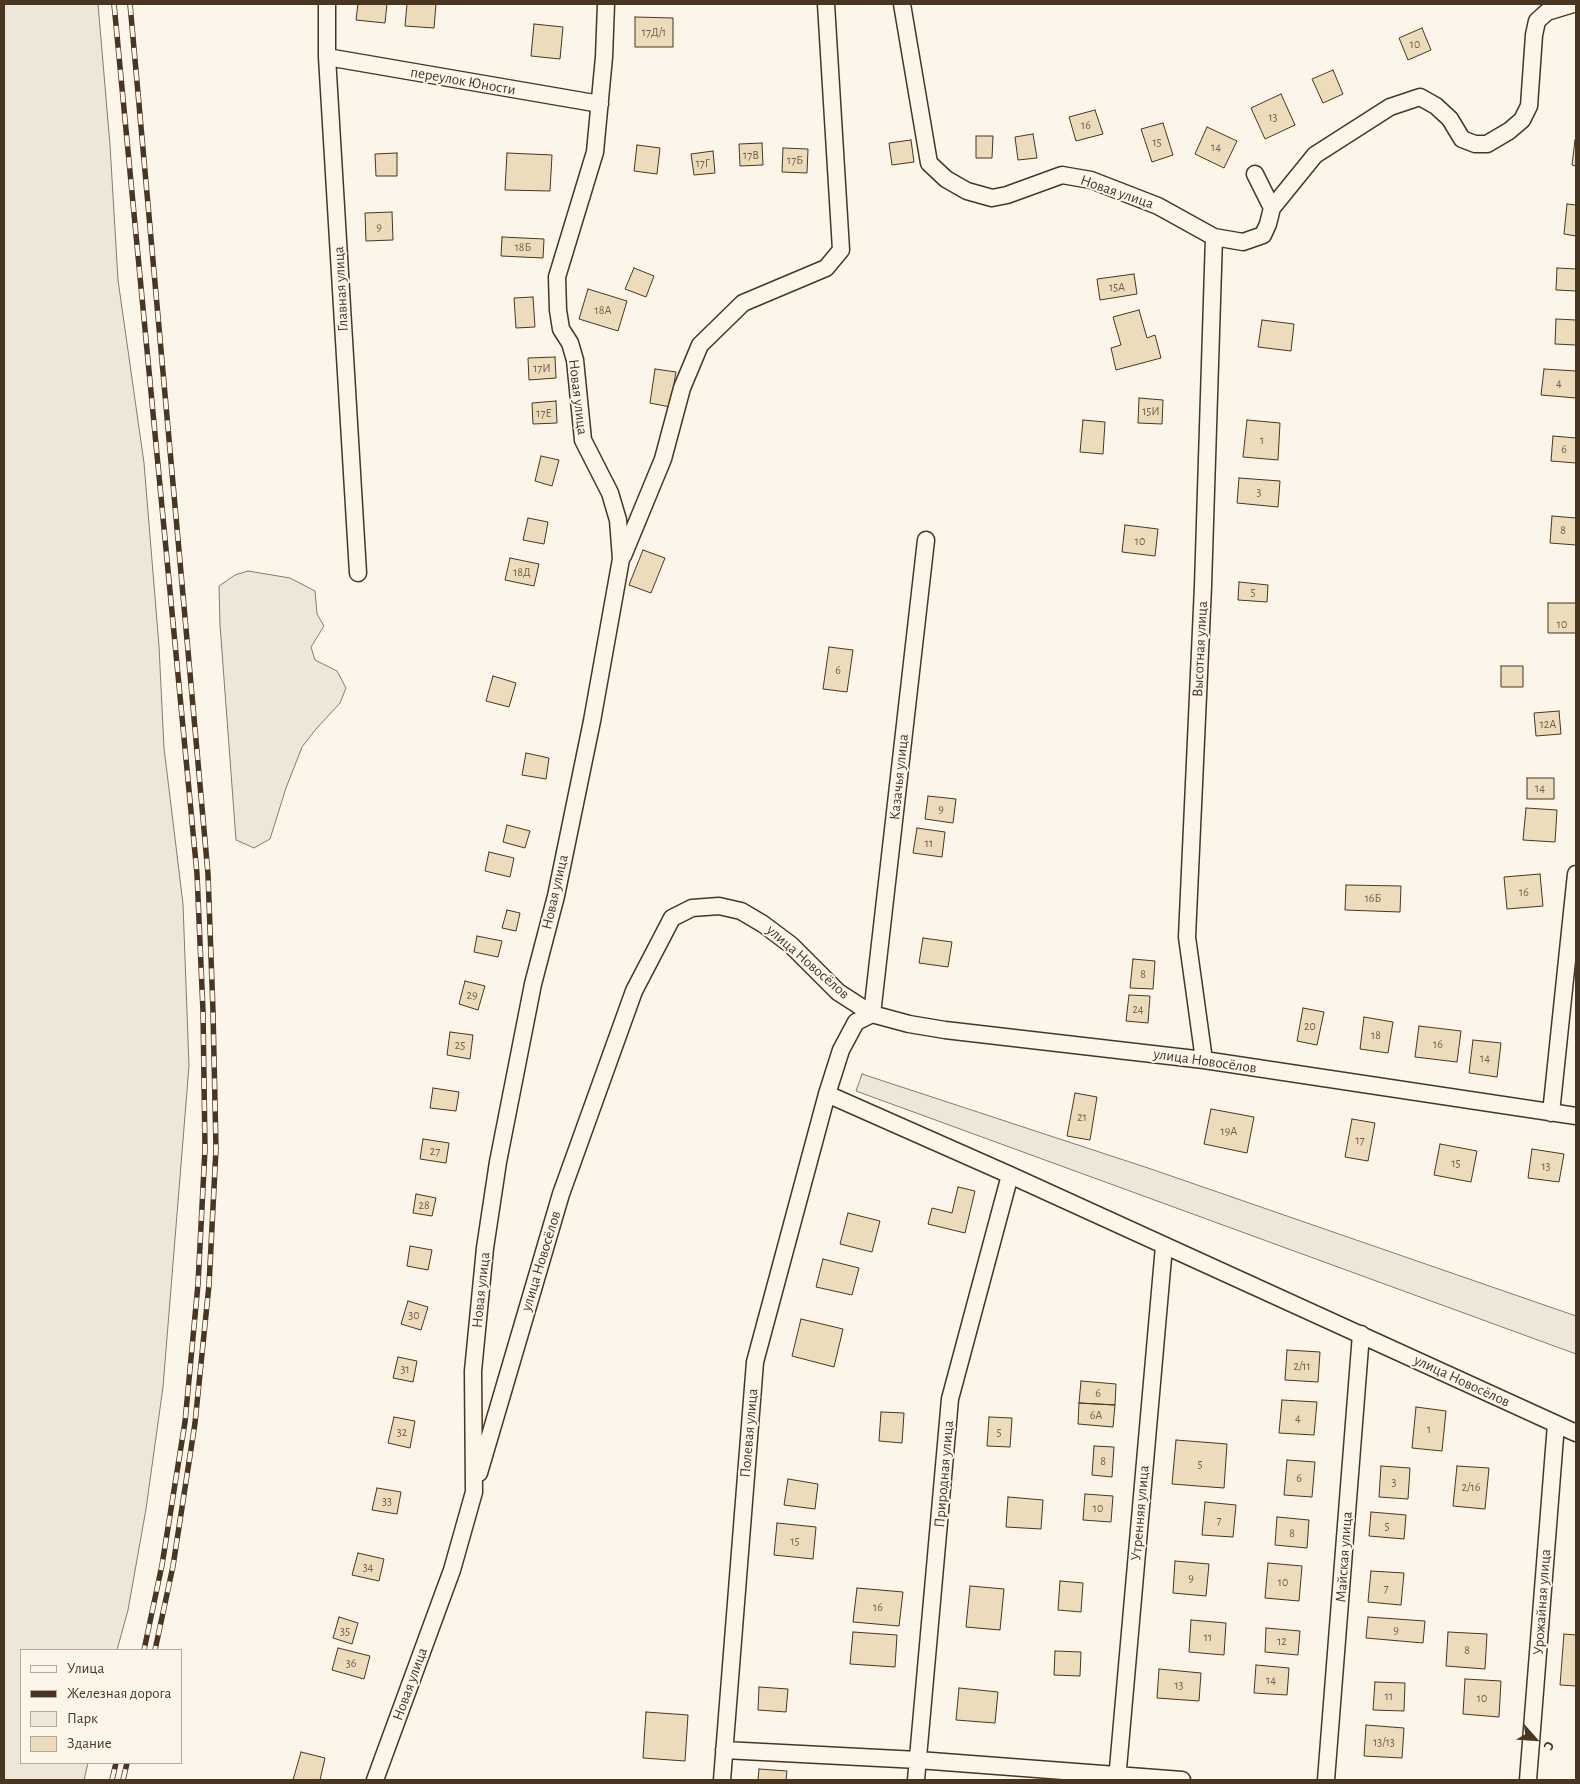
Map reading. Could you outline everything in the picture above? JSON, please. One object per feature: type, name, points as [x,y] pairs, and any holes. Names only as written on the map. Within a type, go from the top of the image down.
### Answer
[{"type":"street","name":"Главная улица","points":[[327,4],[327,57],[358,573]]},
{"type":"street","name":"Новая улица","points":[[375,1780],[452,1570],[474,1492],[473,1371],[485,1248],[498,1162],[532,984],[556,896],[592,721],[621,559],[618,520],[610,493],[583,440],[575,360],[570,343],[561,329],[558,310],[558,277],[595,152],[604,58],[606,4]]},
{"type":"street","points":[[621,559],[663,459],[682,388],[700,345],[743,303],[826,268],[841,250],[826,4]]},
{"type":"street","name":"Новая улица","points":[[902,4],[929,163],[946,179],[967,191],[992,198],[1062,175],[1090,180],[1158,206],[1214,237],[1243,242],[1263,235],[1272,208],[1315,155],[1390,107],[1420,97],[1436,106],[1450,119],[1462,139],[1475,144],[1487,144],[1509,132],[1522,120],[1529,106],[1534,35],[1537,21],[1547,12],[1573,4]]},
{"type":"street","name":"переулок Юности","points":[[327,57],[600,104]]},
{"type":"street","points":[[1255,174],[1272,208]]},
{"type":"street","name":"Высотная улица","points":[[1204,1060],[1187,937],[1203,586],[1214,237]]},
{"type":"street","name":"Казачья улица","points":[[872,1014],[926,540]]},
{"type":"street","points":[[1551,1113],[1574,923],[1576,874]]},
{"type":"street","name":"улица Новосёлов","points":[[474,1492],[561,1194],[634,991],[672,918],[692,908],[719,906],[741,911],[764,924],[791,945],[838,992],[872,1014],[909,1024],[945,1030],[1204,1060],[1576,1116]]},
{"type":"street","name":"Полевая улица","points":[[722,1780],[755,1362],[827,1094],[841,1050],[856,1022],[872,1014]]},
{"type":"street","name":"улица Новосёлов","points":[[827,1094],[1010,1175],[1576,1433]]},
{"type":"street","name":"Природная улица","points":[[916,1780],[950,1398],[1010,1175]]},
{"type":"street","name":"Утренняя улица","points":[[1117,1778],[1164,1246]]},
{"type":"street","name":"Майская улица","points":[[1326,1780],[1361,1334]]},
{"type":"street","name":"Урожайная улица","points":[[1528,1780],[1556,1424]]},
{"type":"street","points":[[724,1750],[918,1760],[1117,1778],[1182,1780]]},
{"type":"green space","points":[[4,4],[98,4],[110,145],[118,280],[144,463],[159,646],[164,748],[183,904],[189,1066],[163,1387],[146,1509],[128,1610],[117,1649],[20,1649],[20,1764],[88,1764],[84,1780],[4,1780]]},
{"type":"green space","points":[[248,571],[290,578],[315,591],[317,614],[324,626],[311,647],[315,660],[337,671],[346,688],[340,703],[302,747],[286,788],[270,839],[254,848],[236,840],[220,625],[219,586],[235,575]]},
{"type":"green space","points":[[862,1074],[1151,1169],[1576,1316],[1576,1354],[856,1091]]},
{"type":"building","points":[[358,4],[387,4],[385,23],[356,20]]},
{"type":"building","points":[[407,4],[436,4],[434,28],[405,26]]},
{"type":"building","points":[[635,17],[673,18],[673,47],[635,47]]},
{"type":"building","points":[[534,24],[563,27],[560,59],[531,56]]},
{"type":"building","points":[[1422,28],[1431,50],[1408,60],[1399,38]]},
{"type":"building","points":[[1333,70],[1343,94],[1323,103],[1312,79]]},
{"type":"building","points":[[1281,94],[1295,125],[1265,139],[1251,108]]},
{"type":"building","points":[[1095,110],[1103,134],[1076,141],[1069,117]]},
{"type":"building","points":[[1163,123],[1173,155],[1152,162],[1141,129]]},
{"type":"building","points":[[1207,127],[1237,141],[1224,168],[1195,154]]},
{"type":"building","points":[[1033,134],[1037,158],[1018,160],[1015,137]]},
{"type":"building","points":[[976,136],[993,136],[992,158],[976,158]]},
{"type":"building","points":[[911,140],[914,162],[892,165],[889,143]]},
{"type":"building","points":[[1576,140],[1576,166],[1572,165]]},
{"type":"building","points":[[762,143],[763,165],[740,166],[739,144]]},
{"type":"building","points":[[637,145],[660,148],[657,174],[634,171]]},
{"type":"building","points":[[783,148],[808,149],[807,173],[782,172]]},
{"type":"building","points":[[713,151],[715,173],[694,175],[691,154]]},
{"type":"building","points":[[397,153],[397,176],[376,176],[375,154]]},
{"type":"building","points":[[507,153],[552,155],[550,191],[505,190]]},
{"type":"building","points":[[1567,204],[1576,205],[1576,236],[1564,234]]},
{"type":"building","points":[[392,212],[393,240],[366,241],[365,213]]},
{"type":"building","points":[[502,237],[544,239],[543,258],[501,256]]},
{"type":"building","points":[[634,268],[654,276],[646,297],[625,289]]},
{"type":"building","points":[[1557,268],[1576,269],[1576,291],[1556,290]]},
{"type":"building","points":[[1134,274],[1137,294],[1100,300],[1097,279]]},
{"type":"building","points":[[588,289],[627,301],[618,331],[579,319]]},
{"type":"building","points":[[533,297],[535,327],[516,328],[514,298]]},
{"type":"building","points":[[1139,310],[1147,338],[1155,335],[1161,358],[1116,370],[1111,348],[1121,345],[1113,317]]},
{"type":"building","points":[[1556,319],[1576,320],[1576,345],[1555,344]]},
{"type":"building","points":[[1262,320],[1294,324],[1291,351],[1258,347]]},
{"type":"building","points":[[555,357],[556,378],[529,380],[528,358]]},
{"type":"building","points":[[655,369],[676,372],[670,407],[650,403]]},
{"type":"building","points":[[1544,369],[1576,371],[1576,398],[1541,395]]},
{"type":"building","points":[[1139,398],[1163,400],[1162,424],[1138,423]]},
{"type":"building","points":[[556,401],[557,423],[533,424],[532,403]]},
{"type":"building","points":[[1083,420],[1105,422],[1103,454],[1080,452]]},
{"type":"building","points":[[1247,420],[1280,423],[1278,460],[1243,457]]},
{"type":"building","points":[[1553,436],[1576,438],[1576,463],[1551,461]]},
{"type":"building","points":[[541,456],[559,460],[552,486],[535,481]]},
{"type":"building","points":[[1239,478],[1280,481],[1278,507],[1237,503]]},
{"type":"building","points":[[1552,516],[1576,518],[1576,545],[1550,543]]},
{"type":"building","points":[[528,518],[548,522],[544,544],[523,540]]},
{"type":"building","points":[[1125,525],[1158,529],[1155,556],[1122,552]]},
{"type":"building","points":[[643,550],[665,558],[651,593],[629,585]]},
{"type":"building","points":[[510,558],[539,564],[534,586],[505,580]]},
{"type":"building","points":[[1239,582],[1268,585],[1267,602],[1238,600]]},
{"type":"building","points":[[1548,603],[1576,603],[1576,633],[1548,633]]},
{"type":"building","points":[[829,647],[853,650],[847,692],[823,689]]},
{"type":"building","points":[[1501,666],[1523,666],[1523,687],[1501,687]]},
{"type":"building","points":[[493,676],[516,683],[509,707],[486,701]]},
{"type":"building","points":[[1559,711],[1561,734],[1536,736],[1534,713]]},
{"type":"building","points":[[526,753],[549,758],[546,779],[522,775]]},
{"type":"building","points":[[1527,778],[1554,778],[1554,799],[1527,799]]},
{"type":"building","points":[[928,796],[956,799],[953,823],[925,819]]},
{"type":"building","points":[[1526,808],[1557,810],[1555,842],[1523,840]]},
{"type":"building","points":[[507,825],[530,831],[525,848],[503,842]]},
{"type":"building","points":[[917,828],[945,832],[942,857],[913,853]]},
{"type":"building","points":[[489,852],[514,858],[510,877],[485,871]]},
{"type":"building","points":[[1540,874],[1543,906],[1507,909],[1504,877]]},
{"type":"building","points":[[1346,885],[1401,886],[1400,912],[1345,910]]},
{"type":"building","points":[[507,910],[520,913],[516,931],[502,928]]},
{"type":"building","points":[[477,936],[502,941],[498,957],[474,952]]},
{"type":"building","points":[[923,938],[952,942],[948,967],[919,963]]},
{"type":"building","points":[[1133,959],[1155,961],[1153,989],[1130,988]]},
{"type":"building","points":[[465,981],[485,986],[478,1010],[459,1004]]},
{"type":"building","points":[[1129,995],[1150,996],[1148,1023],[1126,1021]]},
{"type":"building","points":[[1303,1008],[1324,1012],[1317,1045],[1297,1041]]},
{"type":"building","points":[[1364,1017],[1393,1022],[1388,1053],[1360,1049]]},
{"type":"building","points":[[1419,1026],[1461,1031],[1457,1062],[1415,1057]]},
{"type":"building","points":[[450,1032],[473,1035],[470,1059],[447,1055]]},
{"type":"building","points":[[1473,1040],[1501,1043],[1497,1077],[1469,1073]]},
{"type":"building","points":[[433,1088],[459,1092],[456,1111],[430,1108]]},
{"type":"building","points":[[1075,1093],[1097,1097],[1090,1140],[1067,1136]]},
{"type":"building","points":[[1211,1109],[1254,1117],[1247,1153],[1204,1144]]},
{"type":"building","points":[[1352,1119],[1375,1123],[1368,1161],[1345,1157]]},
{"type":"building","points":[[423,1139],[449,1143],[446,1163],[420,1159]]},
{"type":"building","points":[[1440,1144],[1477,1151],[1471,1182],[1434,1175]]},
{"type":"building","points":[[1532,1149],[1564,1154],[1559,1182],[1528,1178]]},
{"type":"building","points":[[958,1187],[975,1191],[965,1233],[928,1224],[932,1208],[952,1213]]},
{"type":"building","points":[[416,1194],[436,1198],[432,1216],[413,1213]]},
{"type":"building","points":[[848,1213],[880,1221],[872,1252],[840,1244]]},
{"type":"building","points":[[410,1246],[432,1250],[428,1270],[407,1266]]},
{"type":"building","points":[[823,1259],[859,1268],[852,1295],[816,1287]]},
{"type":"building","points":[[408,1301],[428,1307],[421,1330],[401,1324]]},
{"type":"building","points":[[801,1319],[843,1329],[834,1367],[792,1356]]},
{"type":"building","points":[[1287,1350],[1320,1352],[1318,1382],[1285,1380]]},
{"type":"building","points":[[398,1357],[417,1361],[413,1382],[393,1378]]},
{"type":"building","points":[[1081,1381],[1116,1384],[1115,1405],[1079,1403]]},
{"type":"building","points":[[1282,1400],[1317,1402],[1314,1435],[1279,1433]]},
{"type":"building","points":[[1079,1403],[1115,1405],[1113,1427],[1078,1424]]},
{"type":"building","points":[[1416,1407],[1446,1411],[1442,1451],[1412,1448]]},
{"type":"building","points":[[881,1412],[904,1413],[902,1443],[879,1441]]},
{"type":"building","points":[[394,1417],[415,1421],[410,1448],[388,1443]]},
{"type":"building","points":[[989,1417],[1012,1418],[1010,1447],[987,1446]]},
{"type":"building","points":[[1176,1440],[1227,1444],[1224,1488],[1172,1484]]},
{"type":"building","points":[[1094,1446],[1114,1447],[1112,1477],[1092,1475]]},
{"type":"building","points":[[1287,1460],[1315,1462],[1312,1497],[1284,1495]]},
{"type":"building","points":[[1381,1466],[1410,1468],[1408,1499],[1379,1497]]},
{"type":"building","points":[[1457,1466],[1489,1468],[1485,1509],[1453,1506]]},
{"type":"building","points":[[788,1479],[818,1484],[815,1509],[784,1505]]},
{"type":"building","points":[[377,1488],[401,1492],[397,1514],[372,1510]]},
{"type":"building","points":[[1085,1494],[1113,1496],[1111,1522],[1083,1520]]},
{"type":"building","points":[[1008,1497],[1043,1500],[1041,1529],[1006,1527]]},
{"type":"building","points":[[1205,1502],[1236,1505],[1233,1537],[1202,1535]]},
{"type":"building","points":[[1371,1512],[1406,1515],[1404,1539],[1369,1536]]},
{"type":"building","points":[[1277,1517],[1309,1520],[1307,1548],[1275,1545]]},
{"type":"building","points":[[777,1523],[816,1527],[813,1559],[774,1555]]},
{"type":"building","points":[[358,1553],[384,1559],[379,1581],[352,1575]]},
{"type":"building","points":[[1175,1561],[1209,1564],[1206,1596],[1173,1593]]},
{"type":"building","points":[[1268,1563],[1302,1566],[1299,1601],[1265,1598]]},
{"type":"building","points":[[1371,1571],[1404,1573],[1401,1605],[1368,1602]]},
{"type":"building","points":[[1060,1581],[1083,1583],[1081,1612],[1058,1610]]},
{"type":"building","points":[[970,1586],[1004,1589],[1000,1630],[966,1627]]},
{"type":"building","points":[[857,1588],[903,1592],[899,1626],[853,1622]]},
{"type":"building","points":[[339,1617],[358,1623],[352,1644],[333,1638]]},
{"type":"building","points":[[1368,1617],[1425,1621],[1423,1643],[1366,1638]]},
{"type":"building","points":[[1191,1620],[1226,1623],[1224,1655],[1189,1652]]},
{"type":"building","points":[[1266,1628],[1300,1631],[1298,1655],[1265,1652]]},
{"type":"building","points":[[853,1632],[897,1635],[895,1667],[850,1664]]},
{"type":"building","points":[[1448,1632],[1487,1634],[1485,1669],[1446,1666]]},
{"type":"building","points":[[1564,1634],[1576,1635],[1576,1686],[1560,1685]]},
{"type":"building","points":[[338,1648],[370,1656],[364,1679],[332,1670]]},
{"type":"building","points":[[1055,1651],[1081,1652],[1080,1676],[1054,1675]]},
{"type":"building","points":[[1256,1665],[1289,1668],[1287,1695],[1254,1693]]},
{"type":"building","points":[[1159,1669],[1201,1673],[1199,1701],[1157,1698]]},
{"type":"building","points":[[1465,1679],[1501,1681],[1499,1717],[1463,1714]]},
{"type":"building","points":[[1375,1682],[1405,1683],[1404,1711],[1373,1710]]},
{"type":"building","points":[[759,1687],[788,1689],[786,1712],[758,1710]]},
{"type":"building","points":[[959,1688],[998,1692],[995,1723],[956,1720]]},
{"type":"building","points":[[646,1712],[688,1715],[685,1761],[643,1758]]},
{"type":"building","points":[[1366,1725],[1404,1728],[1402,1758],[1364,1756]]},
{"type":"building","points":[[301,1752],[325,1758],[320,1780],[293,1780]]},
{"type":"building","points":[[759,1769],[787,1771],[786,1780],[758,1780]]},
{"type":"railway","points":[[114,4],[197,874],[203,1011],[205,1149],[198,1284],[185,1422],[162,1565],[144,1649]]},
{"type":"railway","points":[[130,4],[208,874],[216,1149],[209,1285],[195,1423],[173,1566],[155,1649]]},
{"type":"railway","points":[[112,1780],[116,1764]]},
{"type":"railway","points":[[123,1780],[127,1764]]}]
